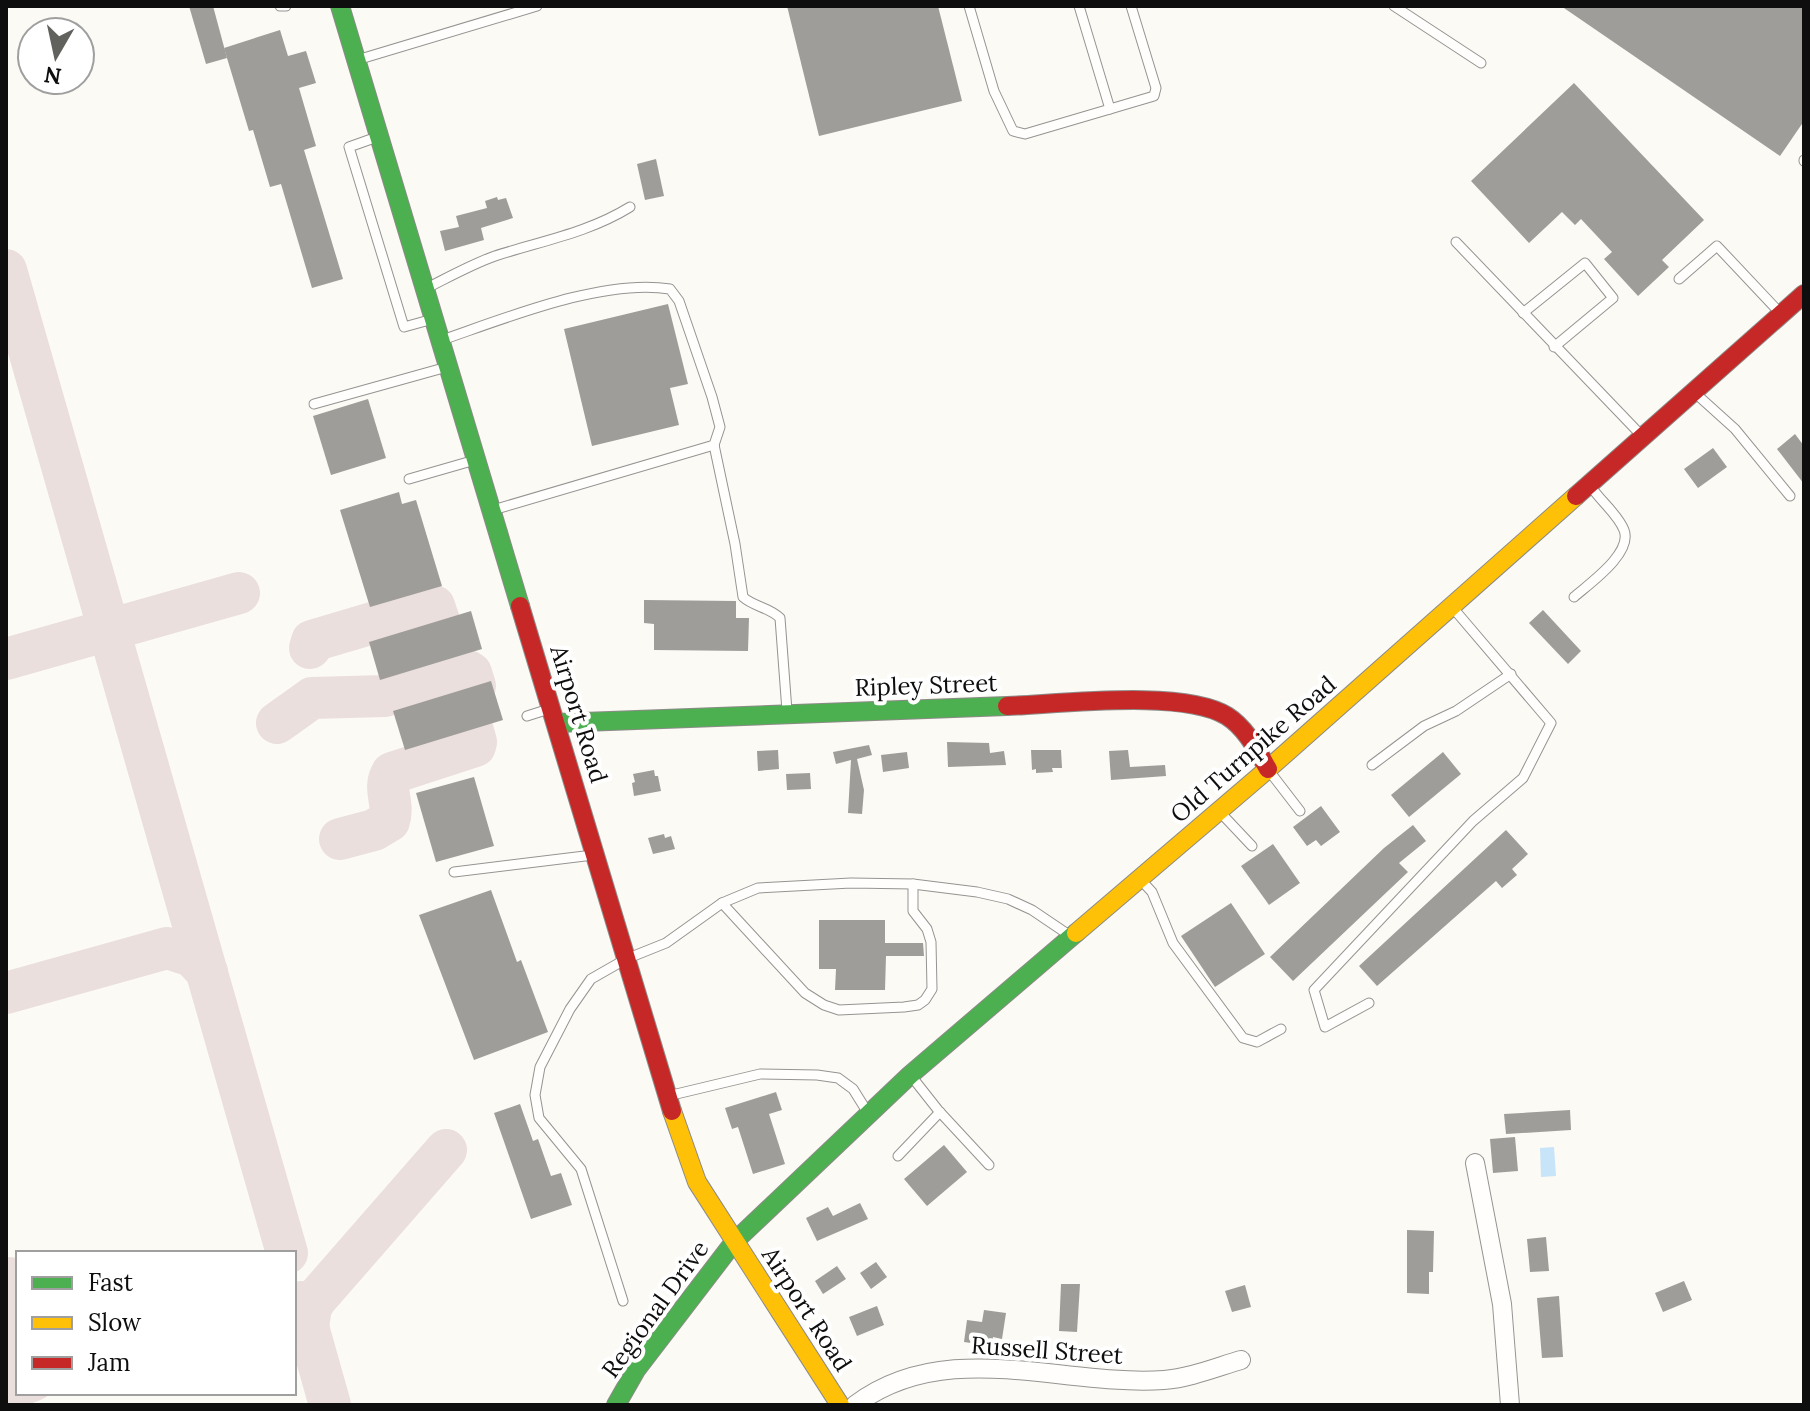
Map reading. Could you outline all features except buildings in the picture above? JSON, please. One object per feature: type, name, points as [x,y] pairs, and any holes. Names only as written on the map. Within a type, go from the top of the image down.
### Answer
[{"type":"street","name":"Airport Road","points":[[340,6],[683,1148],[697,1182],[840,1405]]},
{"type":"street","name":"Old Turnpike Road","points":[[734,1242],[910,1075],[1268,769],[1804,294]]},
{"type":"street","name":"Ripley Street","points":[[554,716],[788,715],[1162,700],[1198,705],[1232,718],[1246,731],[1268,769]]},
{"type":"street","points":[[1475,1163],[1502,1304],[1510,1405]]},
{"type":"street","name":"Regional Drive","points":[[616,1405],[636,1370],[734,1242]]},
{"type":"street","name":"Russell Street","points":[[855,1405],[896,1381],[948,1369],[983,1368],[1129,1380],[1167,1380],[1241,1360]]},
{"type":"lane","points":[[280,6],[286,6]]},
{"type":"lane","points":[[357,60],[537,6]]},
{"type":"lane","points":[[969,6],[994,91],[1013,131],[1025,134],[1154,96],[1156,88],[1131,6]]},
{"type":"lane","points":[[1079,6],[1110,109]]},
{"type":"lane","points":[[1394,6],[1481,63]]},
{"type":"lane","points":[[381,136],[349,147],[404,327],[436,318]]},
{"type":"lane","points":[[427,288],[492,257],[606,222],[630,207]]},
{"type":"lane","points":[[1456,242],[1643,438]]},
{"type":"lane","points":[[1679,279],[1717,246],[1781,314]]},
{"type":"lane","points":[[1523,313],[1585,263],[1613,298],[1554,347]]},
{"type":"lane","points":[[442,340],[509,317],[617,287],[647,285],[670,289],[679,301],[720,427],[714,445],[743,597],[751,605],[773,611],[780,618],[788,715]]},
{"type":"lane","points":[[314,404],[450,366]]},
{"type":"lane","points":[[1694,392],[1735,429],[1790,496]]},
{"type":"lane","points":[[493,510],[714,445]]},
{"type":"lane","points":[[409,479],[478,459]]},
{"type":"lane","points":[[1574,597],[1621,553],[1626,541],[1624,529],[1590,485]]},
{"type":"lane","points":[[1369,1003],[1325,1027],[1314,990],[1473,821],[1523,778],[1551,723],[1451,606]]},
{"type":"lane","points":[[1372,765],[1424,726],[1456,711],[1511,674]]},
{"type":"lane","points":[[527,716],[554,716]]},
{"type":"lane","points":[[1268,769],[1300,811]]},
{"type":"lane","points":[[1219,811],[1252,846]]},
{"type":"lane","points":[[454,872],[596,854]]},
{"type":"lane","points":[[1140,879],[1152,892],[1173,943],[1243,1038],[1257,1042],[1281,1029]]},
{"type":"lane","points":[[623,1301],[581,1169],[539,1118],[535,1095],[540,1067],[570,1009],[591,979],[626,959],[666,943],[722,903],[758,888],[851,883],[913,884],[1008,899],[1032,910],[1072,937]]},
{"type":"lane","points":[[722,903],[805,993],[824,1005],[839,1010],[904,1007],[918,1005],[932,989],[931,942],[927,929],[913,911],[913,884]]},
{"type":"lane","points":[[667,1096],[760,1074],[817,1075],[838,1078],[853,1089],[868,1113]]},
{"type":"lane","points":[[910,1075],[989,1165]]},
{"type":"lane","points":[[898,1156],[940,1112]]},
{"type":"water","points":[[1554,1147],[1556,1176],[1541,1177],[1540,1148]]},
{"type":"taxiway","points":[[6,270],[286,1251]]},
{"type":"taxiway","points":[[6,659],[239,593]]},
{"type":"taxiway","points":[[310,648],[312,641],[430,606],[434,606],[439,621]]},
{"type":"taxiway","points":[[277,723],[312,698],[385,696],[468,671],[475,686]]},
{"type":"taxiway","points":[[340,839],[374,830],[389,821],[388,785],[392,773],[475,746],[473,731]]},
{"type":"taxiway","points":[[6,993],[167,948],[192,956],[207,972]]},
{"type":"taxiway","points":[[308,1327],[311,1307],[316,1299],[446,1150]]},
{"type":"taxiway","points":[[301,1302],[330,1405]]},
{"type":"runway","points":[[6,1310],[16,1345]]},
{"type":"traffic: fast","points":[[340,6],[520,606]]},
{"type":"traffic: fast","points":[[556,723],[1007,706]]},
{"type":"traffic: fast","points":[[616,1405],[636,1370],[734,1242],[910,1075],[1076,933]]},
{"type":"traffic: slow","points":[[1076,933],[1268,769],[1576,496]]},
{"type":"traffic: slow","points":[[672,1111],[697,1182],[840,1405]]},
{"type":"traffic: jam","points":[[1576,496],[1804,294]]},
{"type":"traffic: jam","points":[[520,606],[672,1111]]},
{"type":"traffic: jam","points":[[1007,706],[1152,700],[1207,708],[1227,716],[1240,727],[1268,769]]}]
